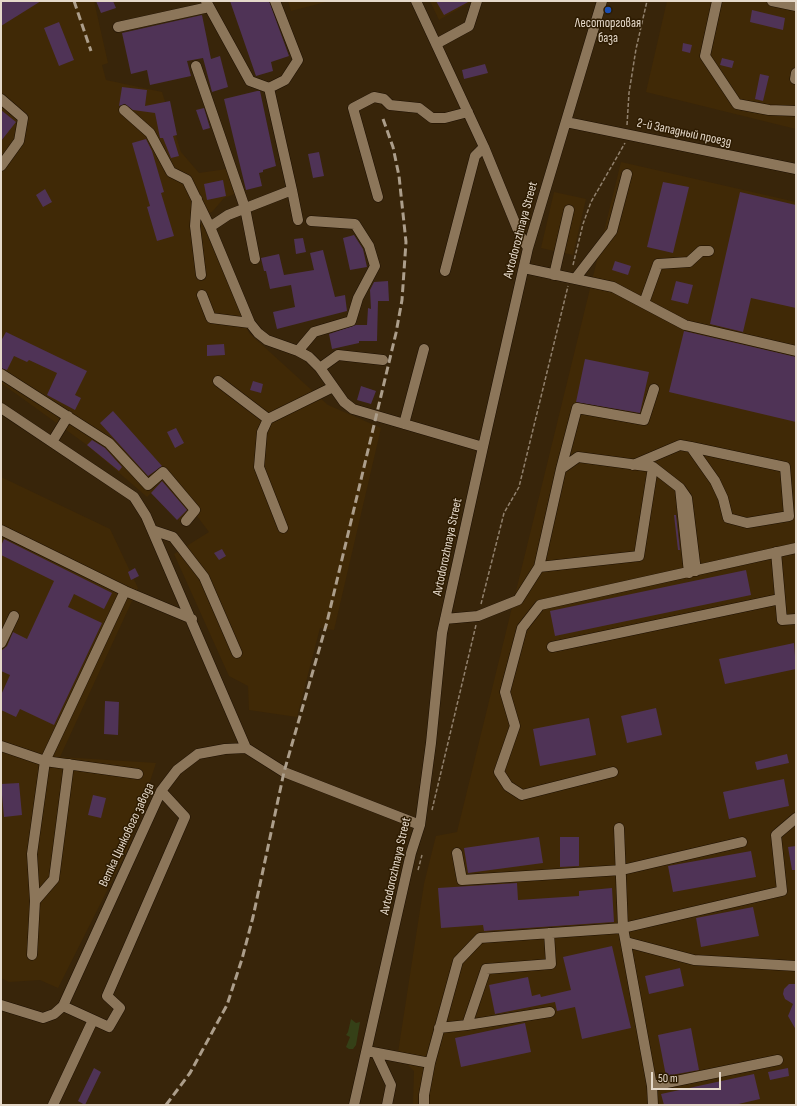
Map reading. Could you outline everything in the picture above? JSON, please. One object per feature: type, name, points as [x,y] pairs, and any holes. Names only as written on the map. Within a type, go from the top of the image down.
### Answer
[{"type":"street","points":[[118,27],[207,4],[250,81],[269,88],[285,80],[298,60],[275,1]]},
{"type":"street","points":[[416,1],[484,147],[520,235],[528,248]]},
{"type":"street","points":[[436,44],[469,26],[477,1]]},
{"type":"street","name":"Avtodorozhnaya Street","points":[[354,1105],[371,1052],[411,853],[420,825],[431,743],[442,633],[483,447],[528,248],[602,1]]},
{"type":"street","points":[[720,1],[705,56],[737,104],[769,110],[796,111]]},
{"type":"street","points":[[772,1],[796,6]]},
{"type":"street","points":[[196,66],[246,208],[255,259]]},
{"type":"street","points":[[269,88],[298,220]]},
{"type":"street","points":[[378,198],[353,108],[374,96],[384,99],[390,105],[419,108],[432,118],[445,118],[468,112]]},
{"type":"street","points":[[1,99],[23,118],[19,141],[1,166]]},
{"type":"street","points":[[124,110],[150,133],[171,172],[187,180],[210,227],[250,323],[266,340],[298,350],[309,357],[320,368],[344,402],[353,409],[483,447]]},
{"type":"street","name":"2-й Западный проезд","points":[[566,122],[796,169]]},
{"type":"street","points":[[445,271],[475,156],[484,147]]},
{"type":"street","points":[[573,279],[612,231],[627,174]]},
{"type":"street","points":[[210,227],[228,215],[292,190]]},
{"type":"street","points":[[197,199],[195,226],[201,275]]},
{"type":"street","points":[[554,275],[569,210]]},
{"type":"street","points":[[298,350],[314,332],[351,321],[358,298],[375,266],[369,246],[355,224],[311,221]]},
{"type":"street","points":[[644,303],[658,264],[689,262],[701,251],[710,251]]},
{"type":"street","points":[[524,268],[614,287],[685,325],[796,351]]},
{"type":"street","points":[[202,295],[211,318],[250,323]]},
{"type":"street","points":[[404,424],[424,349]]},
{"type":"street","points":[[320,368],[338,355],[382,360]]},
{"type":"street","points":[[1,374],[109,443],[148,485],[163,472],[195,510],[186,521]]},
{"type":"street","points":[[218,381],[268,419]]},
{"type":"street","points":[[283,528],[259,467],[262,432],[268,419],[334,387]]},
{"type":"street","points":[[445,619],[478,616],[518,600],[539,567],[561,469],[577,408],[644,420],[654,389]]},
{"type":"street","points":[[1,408],[134,497],[152,530],[192,619],[246,748],[284,772],[420,825]]},
{"type":"street","points":[[52,442],[68,416]]},
{"type":"street","points":[[633,464],[680,445],[691,447],[785,467],[789,516],[747,523],[728,518],[723,498],[715,481],[691,447]]},
{"type":"street","points":[[561,469],[578,457],[653,467],[680,488],[688,498],[693,572]]},
{"type":"street","points":[[539,567],[639,556],[653,467]]},
{"type":"street","points":[[1,530],[125,591],[192,619]]},
{"type":"street","points":[[152,530],[173,537],[204,577],[237,653]]},
{"type":"street","points":[[613,772],[522,795],[508,786],[499,772],[515,726],[504,692],[522,628],[540,605],[796,548]]},
{"type":"street","points":[[776,552],[782,620],[796,620]]},
{"type":"street","points":[[32,955],[35,901],[32,854],[45,761],[125,591]]},
{"type":"street","points":[[552,648],[780,599]]},
{"type":"street","points":[[1,643],[14,616]]},
{"type":"street","points":[[1,746],[45,761],[138,774]]},
{"type":"street","name":"Ветка Цинкового завода","points":[[63,1006],[160,791],[177,770],[198,754],[226,749],[246,748]]},
{"type":"street","points":[[35,901],[54,879],[70,764]]},
{"type":"street","points":[[1,1005],[43,1018],[54,1014],[63,1006],[109,1027],[120,1008],[107,996],[184,817],[160,791]]},
{"type":"street","points":[[424,1105],[424,1095],[430,1063],[458,961],[480,938],[623,928],[782,891],[776,835],[796,818]]},
{"type":"street","points":[[620,828],[623,928],[652,1086],[652,1105]]},
{"type":"street","points":[[457,853],[462,880],[622,870],[742,842]]},
{"type":"street","points":[[467,1025],[486,969],[551,964],[549,933]]},
{"type":"street","points":[[626,942],[694,960],[796,966]]},
{"type":"street","points":[[439,1028],[550,1012]]},
{"type":"street","points":[[53,1105],[93,1020]]},
{"type":"street","points":[[371,1052],[430,1063]]},
{"type":"street","points":[[371,1052],[391,1085],[387,1105]]},
{"type":"street","points":[[652,1086],[778,1060]]},
{"type":"path","points":[[432,814],[478,616],[504,513],[519,487],[573,279],[583,224],[591,202],[624,147],[627,134],[629,93],[636,49],[647,1]]},
{"type":"path","points":[[417,874],[422,850]]},
{"type":"shaded area","points":[[1,1],[94,1],[108,63],[102,65],[106,80],[162,92],[181,152],[199,173],[227,169],[235,194],[224,198],[212,212],[199,216],[249,333],[328,405],[381,428],[334,630],[320,628],[297,717],[249,710],[248,686],[229,676],[174,554],[209,532],[197,516],[186,527],[151,493],[147,497],[87,445],[1,383]]},
{"type":"shaded area","points":[[288,1],[330,1],[291,11]]},
{"type":"shaded area","points":[[430,1],[473,1],[439,20]]},
{"type":"shaded area","points":[[667,1],[796,1],[796,129],[646,92]]},
{"type":"shaded area","points":[[621,162],[796,202],[796,1105],[413,1105],[414,1071],[406,1063],[397,1059],[424,884],[436,836],[457,832]]},
{"type":"shaded area","points":[[554,192],[586,199],[573,255],[541,248]]},
{"type":"shaded area","points":[[1,477],[110,529],[138,588],[60,757],[156,763],[128,849],[58,988],[40,980],[9,982],[1,978]]},
{"type":"green space","points":[[351,1019],[356,1023],[360,1022],[356,1045],[353,1049],[349,1049],[346,1047],[350,1037],[346,1035]]},
{"type":"building","points":[[1,1],[41,1],[1,26]]},
{"type":"building","points":[[96,1],[113,1],[116,8],[101,13]]},
{"type":"building","points":[[230,1],[269,1],[289,56],[271,62],[273,71],[256,76]]},
{"type":"building","points":[[436,1],[470,1],[444,15]]},
{"type":"building","points":[[752,10],[785,18],[783,30],[750,22]]},
{"type":"building","points":[[202,15],[211,59],[220,56],[228,87],[212,92],[203,58],[187,61],[191,76],[150,85],[147,70],[131,74],[122,33]]},
{"type":"building","points":[[59,22],[74,60],[59,66],[44,28]]},
{"type":"building","points":[[683,43],[692,45],[690,53],[682,51]]},
{"type":"building","points":[[722,58],[734,61],[732,68],[720,65]]},
{"type":"building","points":[[485,64],[488,73],[464,79],[462,70]]},
{"type":"building","points":[[760,74],[769,76],[763,101],[755,99]]},
{"type":"building","points":[[122,87],[147,90],[145,106],[170,101],[177,135],[173,136],[179,156],[171,158],[163,138],[160,138],[155,113],[133,110],[125,104],[119,106]]},
{"type":"building","points":[[260,91],[276,166],[263,170],[263,172],[259,173],[262,186],[246,190],[224,99]]},
{"type":"building","points":[[204,108],[210,128],[203,130],[196,110]]},
{"type":"building","points":[[1,110],[16,122],[1,141]]},
{"type":"building","points":[[146,139],[152,151],[164,192],[161,193],[174,236],[157,241],[147,207],[150,206],[132,143]]},
{"type":"building","points":[[319,152],[324,176],[313,178],[308,154]]},
{"type":"building","points":[[223,180],[226,196],[207,200],[204,184]]},
{"type":"building","points":[[663,182],[689,187],[673,253],[647,247]]},
{"type":"building","points":[[45,189],[52,202],[43,207],[36,195]]},
{"type":"building","points":[[740,192],[796,205],[796,308],[751,298],[743,332],[710,324]]},
{"type":"building","points":[[354,235],[363,249],[367,267],[350,270],[343,238]]},
{"type":"building","points":[[303,238],[306,252],[296,254],[294,239]]},
{"type":"building","points":[[323,250],[335,297],[345,295],[347,311],[277,329],[273,312],[295,307],[291,285],[270,289],[261,258],[279,254],[284,275],[314,270],[310,253]]},
{"type":"building","points":[[615,261],[631,266],[628,275],[612,270]]},
{"type":"building","points":[[388,281],[389,301],[378,301],[377,341],[359,341],[359,343],[332,349],[329,334],[356,325],[367,325],[368,308],[371,309],[370,290],[374,282]]},
{"type":"building","points":[[676,281],[693,285],[688,304],[671,300]]},
{"type":"building","points":[[684,331],[796,357],[796,422],[669,392]]},
{"type":"building","points":[[6,332],[87,371],[75,395],[81,398],[75,410],[47,395],[57,373],[29,360],[27,362],[14,356],[7,370],[1,368],[1,341]]},
{"type":"building","points":[[224,344],[225,355],[207,356],[207,345]]},
{"type":"building","points":[[585,359],[649,372],[640,413],[576,402]]},
{"type":"building","points":[[253,381],[263,384],[261,393],[250,390]]},
{"type":"building","points":[[361,386],[376,391],[371,404],[357,400]]},
{"type":"building","points":[[113,411],[162,466],[148,476],[100,423]]},
{"type":"building","points":[[176,428],[184,443],[175,448],[167,432]]},
{"type":"building","points":[[92,440],[105,448],[122,467],[119,471],[87,445]]},
{"type":"building","points":[[162,481],[187,510],[177,520],[151,493]]},
{"type":"building","points":[[674,515],[676,515],[680,550],[678,550]]},
{"type":"building","points":[[4,539],[112,593],[104,609],[74,594],[68,607],[102,623],[54,725],[20,709],[16,717],[1,710],[1,695],[10,675],[1,671],[1,651],[7,646],[13,632],[27,639],[54,581],[1,555],[1,546]]},
{"type":"building","points":[[222,549],[226,556],[219,560],[214,553]]},
{"type":"building","points":[[135,568],[139,576],[131,580],[128,572]]},
{"type":"building","points":[[746,570],[751,595],[555,636],[550,611]]},
{"type":"building","points":[[794,643],[796,669],[725,684],[719,659]]},
{"type":"building","points":[[105,701],[119,702],[118,735],[104,734]]},
{"type":"building","points":[[656,708],[662,735],[627,743],[621,716]]},
{"type":"building","points":[[589,718],[596,755],[540,766],[533,729]]},
{"type":"building","points":[[787,754],[789,763],[757,770],[755,762]]},
{"type":"building","points":[[784,779],[789,806],[729,819],[723,792]]},
{"type":"building","points":[[19,783],[22,815],[4,817],[1,784]]},
{"type":"building","points":[[93,795],[106,798],[101,818],[88,815]]},
{"type":"building","points":[[539,837],[543,863],[468,873],[464,848]]},
{"type":"building","points":[[560,837],[579,837],[579,866],[560,867]]},
{"type":"building","points":[[796,846],[796,870],[792,870],[788,847]]},
{"type":"building","points":[[751,851],[756,877],[673,892],[668,866]]},
{"type":"building","points":[[517,883],[518,900],[579,896],[579,891],[612,888],[614,922],[484,931],[483,925],[441,928],[438,888]]},
{"type":"building","points":[[753,907],[759,936],[701,947],[696,918]]},
{"type":"building","points":[[612,946],[631,1028],[582,1039],[575,1007],[557,1011],[555,1002],[495,1014],[489,985],[528,977],[532,996],[540,994],[541,997],[571,990],[563,957]]},
{"type":"building","points":[[680,968],[684,986],[649,994],[645,976]]},
{"type":"building","points":[[789,984],[796,984],[796,1030],[788,1016],[793,1004],[785,999],[783,994],[784,989]]},
{"type":"building","points":[[525,1023],[531,1052],[461,1067],[455,1038]]},
{"type":"building","points":[[691,1028],[699,1070],[666,1076],[658,1035]]},
{"type":"building","points":[[94,1068],[101,1072],[85,1105],[78,1101]]},
{"type":"building","points":[[788,1068],[789,1076],[770,1080],[768,1072]]},
{"type":"building","points":[[754,1074],[760,1099],[734,1105],[664,1105],[661,1094]]},
{"type":"railway","points":[[74,1],[91,51]]},
{"type":"railway","points":[[166,1105],[190,1073],[227,1005],[242,959],[253,917],[284,772],[327,622],[396,333],[402,300],[406,242],[399,176],[393,147],[383,119]]},
{"type":"place","name":"Лесоторговая база","points":[[608,10]]}]
